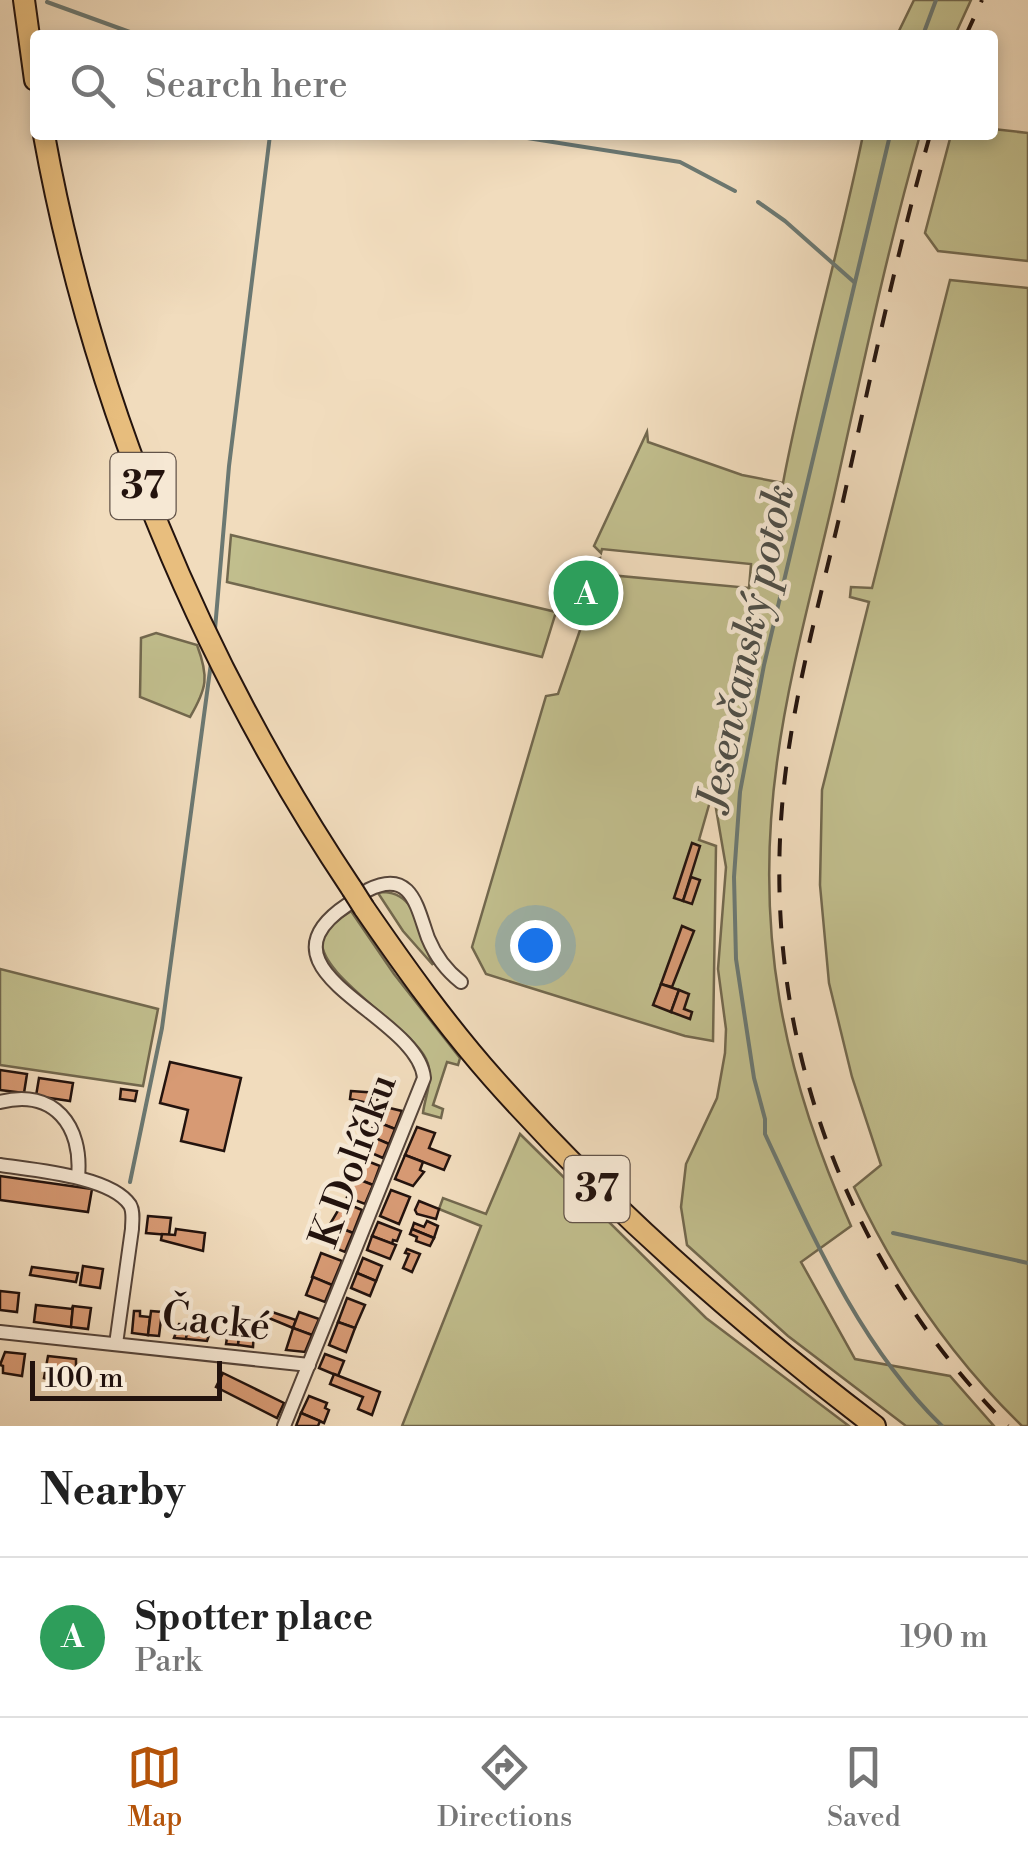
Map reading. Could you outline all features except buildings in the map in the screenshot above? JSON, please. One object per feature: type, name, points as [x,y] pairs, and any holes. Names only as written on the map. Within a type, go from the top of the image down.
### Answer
[{"type":"main road","points":[[24,0],[30,44]]},
{"type":"main road","name":"37","points":[[45,140],[70,254],[110,393],[157,523],[223,670],[277,770],[357,898],[490,1075],[600,1192],[686,1273],[875,1426]]},
{"type":"street","points":[[357,898],[390,884],[410,892],[420,906],[434,950],[462,982]]},
{"type":"street","name":"K Dolíčku","points":[[284,1426],[424,1078],[412,1051],[316,959],[318,929],[325,919],[357,898]]},
{"type":"street","points":[[0,1102],[40,1103],[61,1112],[74,1136],[78,1177]]},
{"type":"street","name":"Čacké","points":[[0,1165],[78,1177],[104,1187],[131,1207],[132,1229],[116,1344]]},
{"type":"street","name":"Čacké","points":[[0,1332],[309,1365]]},
{"type":"shaded area","points":[[914,0],[971,0],[957,30],[899,30]]},
{"type":"shaded area","points":[[998,130],[1028,133],[1028,261],[938,251],[925,233],[950,140],[998,140]]},
{"type":"shaded area","points":[[862,140],[919,140],[803,628],[777,762],[769,884],[780,999],[807,1112],[851,1226],[801,1262],[855,1359],[950,1376],[994,1426],[906,1426],[788,1336],[687,1245],[681,1207],[686,1164],[717,1098],[725,1053],[718,969],[726,867],[713,791],[699,840],[716,846],[713,1041],[685,1036],[486,974],[472,947],[546,696],[558,694],[587,610],[575,605],[587,563],[600,558],[599,574],[749,588],[751,564],[602,549],[601,553],[594,546],[647,432],[648,442],[742,475],[783,483]]},
{"type":"shaded area","points":[[950,280],[1028,288],[1028,1426],[1022,1426],[996,1400],[927,1314],[888,1253],[854,1187],[881,1165],[852,1077],[829,983],[820,885],[822,790],[869,602],[850,597],[851,587],[872,588]]},
{"type":"shaded area","points":[[231,535],[556,612],[542,657],[227,582]]},
{"type":"shaded area","points":[[156,633],[197,645],[204,682],[190,717],[140,697],[141,638]]},
{"type":"shaded area","points":[[378,893],[405,900],[412,909],[433,965],[403,931]]},
{"type":"shaded area","points":[[351,911],[460,1058],[458,1065],[447,1062],[433,1105],[443,1109],[441,1118],[423,1113],[429,1066],[417,1046],[346,982],[323,951],[325,933]]},
{"type":"shaded area","points":[[0,969],[158,1009],[143,1086],[0,1065]]},
{"type":"shaded area","points":[[520,1134],[706,1318],[849,1426],[402,1426],[481,1226],[439,1209],[443,1198],[486,1214]]},
{"type":"waterway","name":"Jesenčanský potok","points":[[925,30],[936,0]]},
{"type":"waterway","points":[[47,2],[124,30]]},
{"type":"waterway","points":[[215,629],[229,466],[269,140]]},
{"type":"waterway","points":[[540,140],[680,162],[735,191]]},
{"type":"waterway","name":"Jesenčanský potok","points":[[889,140],[764,665],[740,792],[734,877],[736,959],[765,1134],[820,1251],[863,1326],[886,1361],[942,1426]]},
{"type":"waterway","points":[[758,202],[854,282]]},
{"type":"waterway","points":[[130,1182],[162,1028],[211,663]]},
{"type":"waterway","points":[[893,1233],[1028,1263]]},
{"type":"railway","points":[[968,30],[982,0]]},
{"type":"railway","points":[[929,140],[798,695],[782,807],[780,893],[786,978],[802,1061],[827,1142],[860,1219],[901,1293],[951,1362],[1008,1426]]},
{"type":"place","name":"Spotter place","points":[[586,593]]}]
